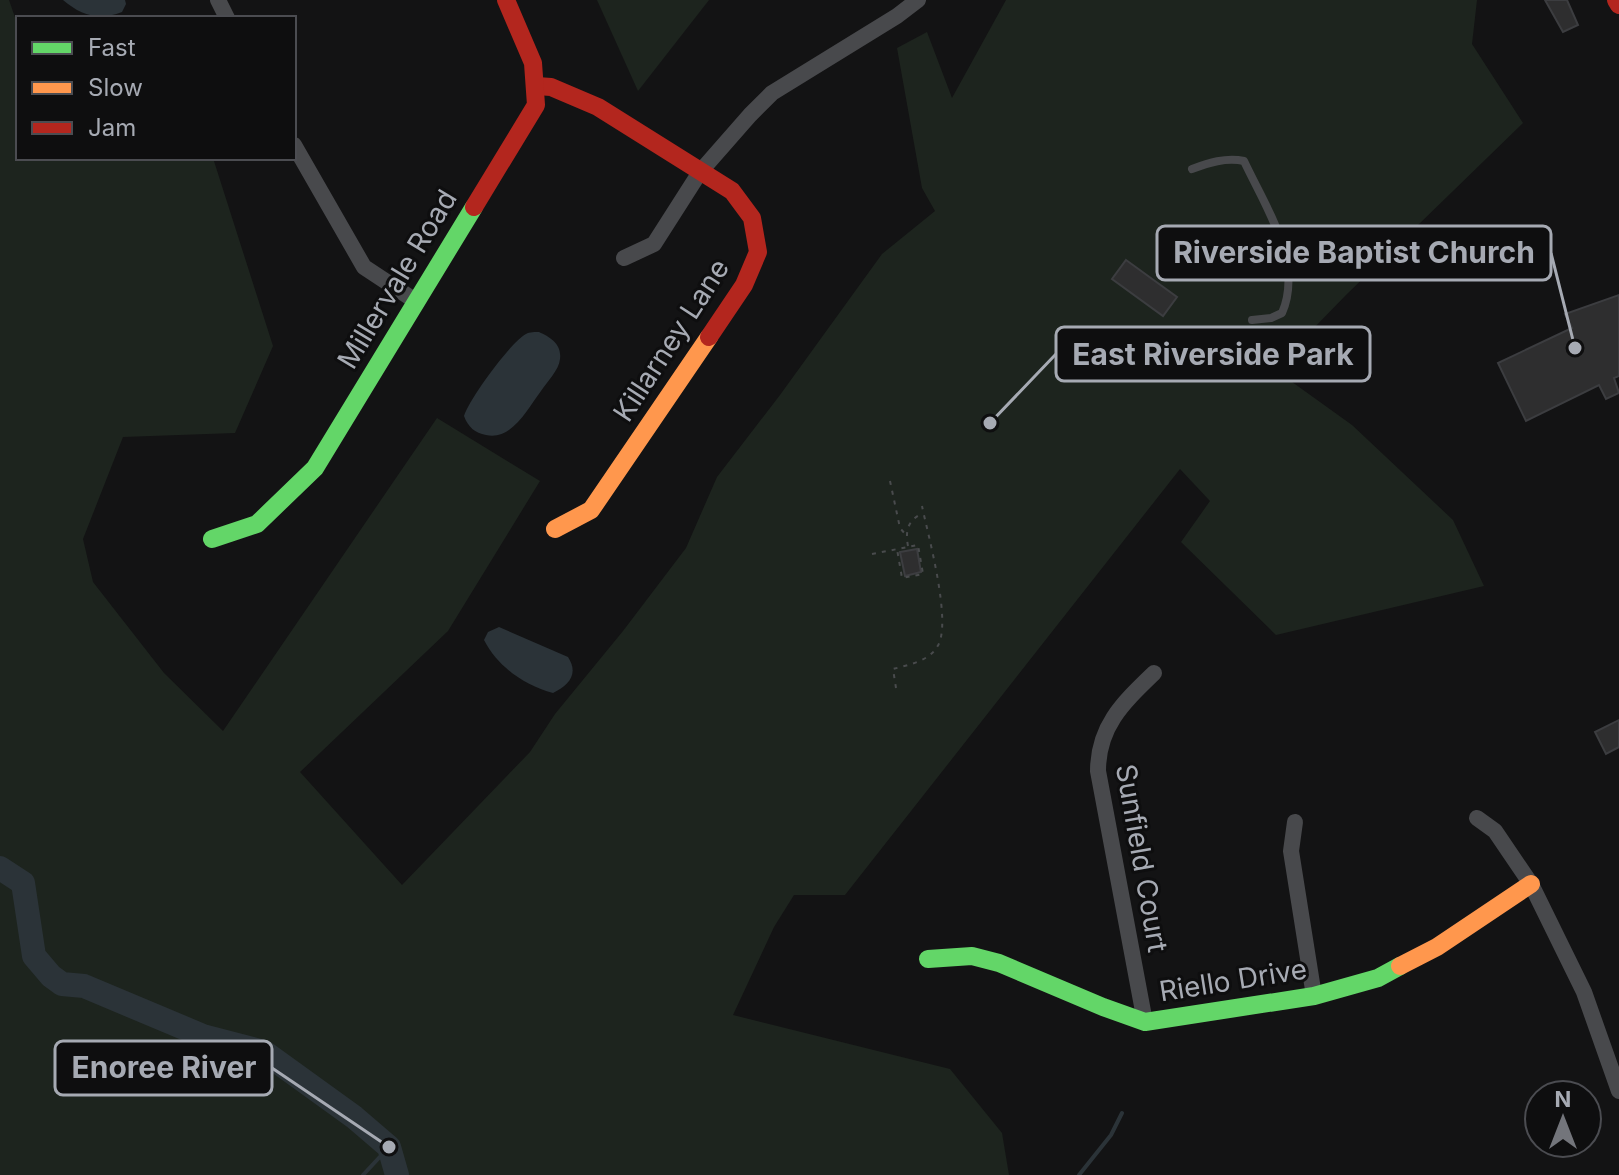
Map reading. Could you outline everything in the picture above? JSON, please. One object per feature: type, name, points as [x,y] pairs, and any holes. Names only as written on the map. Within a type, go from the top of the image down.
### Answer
[{"type":"street","name":"Millervale Road","points":[[212,539],[257,524],[315,468],[536,105],[537,86],[532,54],[506,0]]},
{"type":"street","points":[[624,258],[654,244],[700,172],[772,93],[918,0]]},
{"type":"street","name":"Killarney Lane","points":[[537,86],[551,87],[598,107],[732,191],[752,218],[758,252],[752,271],[591,510],[555,529]]},
{"type":"street","points":[[296,148],[364,267],[417,302]]},
{"type":"street","name":"Sunfield Court","points":[[1145,1022],[1098,771],[1098,754],[1103,734],[1117,712],[1154,673]]},
{"type":"street","points":[[1477,818],[1495,831],[1531,884],[1584,992],[1619,1091]]},
{"type":"street","points":[[1295,822],[1291,851],[1314,996]]},
{"type":"street","name":"Riello Drive","points":[[928,959],[975,956],[1033,977],[1124,1017],[1145,1022],[1314,996],[1378,978],[1437,947],[1531,884]]},
{"type":"lane","points":[[1192,169],[1210,162],[1244,161],[1280,238],[1290,286],[1286,303],[1282,313],[1252,320]]},
{"type":"path","points":[[890,481],[900,528],[906,535]]},
{"type":"path","points":[[896,688],[893,669],[927,657],[937,649],[942,636],[940,599],[922,506]]},
{"type":"path","points":[[908,547],[906,535],[911,521],[923,513]]},
{"type":"path","points":[[872,554],[897,549],[918,545],[923,574],[902,578],[897,549]]},
{"type":"shaded area","points":[[0,0],[9,0],[16,20],[16,160],[214,160],[273,346],[235,433],[123,437],[83,539],[93,582],[164,673],[223,731],[437,418],[540,481],[448,631],[300,772],[402,885],[530,752],[555,714],[686,548],[717,477],[882,254],[935,211],[922,188],[897,48],[927,32],[952,98],[1006,0],[1477,0],[1472,44],[1523,123],[1274,369],[1352,425],[1453,520],[1484,586],[1276,635],[1181,542],[1210,501],[1180,469],[845,895],[794,895],[774,927],[733,1015],[950,1069],[1002,1133],[1009,1175],[0,1175]]},
{"type":"shaded area","points":[[63,0],[125,0],[126,4],[122,12],[98,16],[77,10]]},
{"type":"shaded area","points":[[597,0],[709,0],[638,91]]},
{"type":"shaded area","points":[[539,332],[551,339],[559,349],[560,359],[555,372],[511,428],[495,436],[475,431],[464,416],[474,397],[519,339],[527,333]]},
{"type":"shaded area","points":[[499,627],[568,657],[573,669],[568,683],[553,693],[513,674],[497,659],[484,640],[488,632]]},
{"type":"building","points":[[1545,0],[1567,0],[1578,25],[1563,32]]},
{"type":"building","points":[[1126,260],[1177,297],[1163,316],[1112,279]]},
{"type":"building","points":[[1619,295],[1619,376],[1614,378],[1619,393],[1606,399],[1599,385],[1526,421],[1498,363],[1572,328],[1565,314]]},
{"type":"building","points":[[917,549],[921,572],[905,576],[900,552]]},
{"type":"building","points":[[1619,720],[1619,747],[1606,754],[1595,732]]},
{"type":"waterway","points":[[0,868],[23,883],[34,956],[51,976],[62,984],[84,986],[203,1036],[264,1052],[354,1117],[389,1147],[397,1175]]},
{"type":"waterway","points":[[1079,1175],[1111,1135],[1122,1113]]},
{"type":"waterway","points":[[363,1175],[389,1147]]},
{"type":"traffic: fast","points":[[212,539],[257,524],[315,468],[474,207]]},
{"type":"traffic: fast","points":[[928,959],[972,956],[999,963],[1145,1022],[1314,996],[1378,978],[1400,966]]},
{"type":"traffic: slow","points":[[555,529],[591,510],[709,337]]},
{"type":"traffic: slow","points":[[1400,966],[1437,947],[1531,884]]},
{"type":"traffic: jam","points":[[474,207],[536,105],[533,63],[506,0]]},
{"type":"traffic: jam","points":[[1616,0],[1619,5]]},
{"type":"traffic: jam","points":[[537,86],[551,87],[598,107],[732,191],[752,218],[758,252],[744,285],[709,337]]},
{"type":"place","name":"Riverside Baptist Church","points":[[1575,348]]},
{"type":"place","name":"East Riverside Park","points":[[990,423]]},
{"type":"place","name":"Enoree River","points":[[389,1147]]}]
